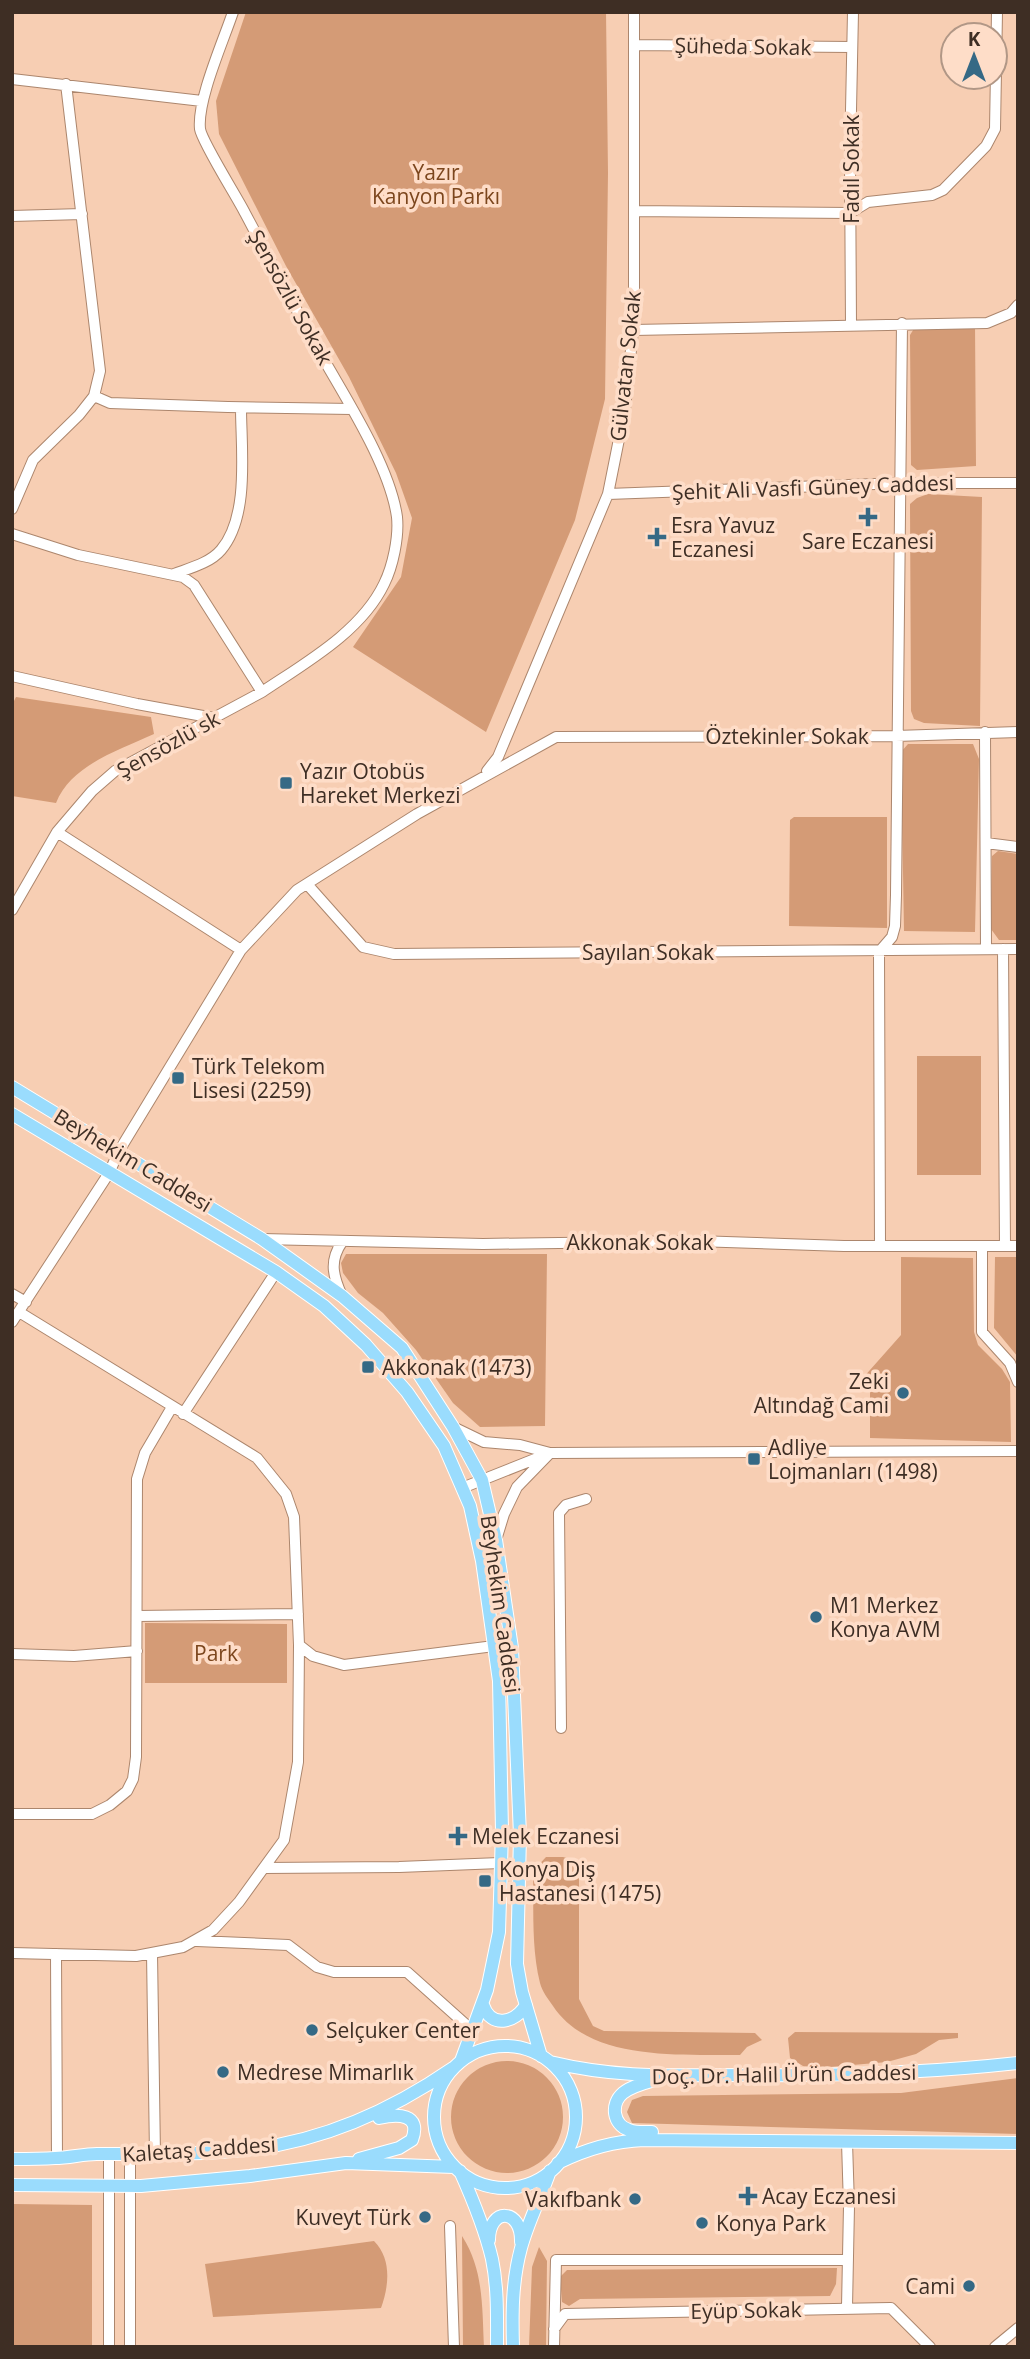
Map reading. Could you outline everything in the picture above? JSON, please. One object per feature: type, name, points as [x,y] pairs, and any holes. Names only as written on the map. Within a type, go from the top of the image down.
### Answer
[{"type":"main road","name":"Beyhekim Caddesi","points":[[12,1087],[262,1239],[342,1296],[402,1348],[453,1427],[482,1480],[496,1540],[512,1648],[520,1835],[517,1964],[526,2005],[546,2059]]},
{"type":"main road","name":"Beyhekim Caddesi","points":[[12,1114],[276,1272],[324,1306],[366,1345],[407,1392],[444,1446],[470,1506],[482,1561],[500,1709],[502,1831],[499,1932],[483,2005],[457,2064]]},
{"type":"main road","points":[[483,2005],[491,2018],[502,2021],[514,2019],[526,2005]]},
{"type":"main road","points":[[497,2347],[496,2296],[488,2246],[477,2208],[438,2140],[434,2115],[439,2090],[457,2064],[480,2050],[501,2046],[522,2048],[546,2059],[569,2086],[576,2116],[573,2136],[554,2167],[521,2246],[512,2304],[513,2347]]},
{"type":"main road","name":"Doç. Dr. Halil Ürün Caddesi","points":[[546,2059],[601,2073],[666,2077],[887,2074],[1018,2063]]},
{"type":"main road","name":"Kaletaş Caddesi","points":[[12,2159],[109,2154],[155,2155],[251,2149],[289,2143],[344,2127],[396,2104],[457,2064]]},
{"type":"main road","points":[[666,2077],[637,2086],[620,2096],[616,2102],[616,2118],[627,2130],[663,2133],[690,2140]]},
{"type":"main road","points":[[344,2127],[397,2115],[410,2120],[414,2133],[407,2145],[346,2163]]},
{"type":"main road","points":[[457,2169],[479,2182],[511,2187],[532,2182],[554,2167],[593,2148],[625,2141],[1018,2143]]},
{"type":"main road","name":"Kaletaş Caddesi","points":[[12,2185],[129,2187],[250,2176],[346,2163],[457,2169]]},
{"type":"main road","points":[[488,2246],[492,2223],[498,2217],[504,2216],[513,2217],[518,2222],[521,2246]]},
{"type":"street","name":"Şensözlü Sokak","points":[[233,12],[202,101],[201,133],[352,409],[390,485],[397,519],[394,553],[384,585]]},
{"type":"street","name":"Gülvatan Sokak","points":[[484,776],[498,757],[608,494],[625,409],[633,330],[634,12]]},
{"type":"street","name":"Fadıl Sokak","points":[[851,325],[853,12]]},
{"type":"street","points":[[634,211],[850,213],[868,202],[932,195],[943,190],[986,146],[995,129],[998,12]]},
{"type":"street","name":"Şüheda Sokak","points":[[634,45],[852,47]]},
{"type":"street","points":[[12,79],[202,101]]},
{"type":"street","points":[[12,509],[33,460],[79,415],[94,396],[100,371],[66,84]]},
{"type":"street","points":[[12,216],[82,214]]},
{"type":"street","points":[[633,330],[987,323],[1010,313],[1018,304]]},
{"type":"street","points":[[880,1246],[879,952],[892,937],[895,926],[902,323]]},
{"type":"street","points":[[94,396],[110,403],[352,409]]},
{"type":"street","points":[[174,574],[203,563],[221,550],[233,528],[241,499],[241,408]]},
{"type":"street","name":"Şehit Ali Vasfi Güney Caddesi","points":[[608,494],[901,483],[1018,483]]},
{"type":"street","points":[[12,534],[78,555],[183,577],[194,585],[262,692]]},
{"type":"street","name":"Şensözlü sk","points":[[12,910],[57,832],[92,791],[116,771],[262,692],[324,649],[352,626],[384,585]]},
{"type":"street","points":[[12,676],[214,718]]},
{"type":"street","points":[[985,732],[986,949]]},
{"type":"street","name":"Öztekinler Sokak","points":[[484,776],[556,737],[896,736],[1018,732]]},
{"type":"street","points":[[12,1322],[109,1173],[241,950],[297,890],[484,776]]},
{"type":"street","points":[[57,832],[241,950]]},
{"type":"street","points":[[986,843],[1018,848]]},
{"type":"street","name":"Sayılan Sokak","points":[[307,884],[363,947],[394,954],[1018,949]]},
{"type":"street","points":[[1003,949],[1005,1247]]},
{"type":"street","name":"Akkonak Sokak","points":[[262,1239],[483,1244],[696,1241],[880,1246],[1018,1246]]},
{"type":"street","points":[[342,1242],[332,1264],[333,1276],[342,1296]]},
{"type":"street","points":[[982,1247],[982,1332],[1010,1363],[1018,1382]]},
{"type":"street","points":[[183,1414],[276,1272]]},
{"type":"street","points":[[12,1294],[26,1302]]},
{"type":"street","points":[[12,1953],[136,1956],[183,1947],[214,1930],[239,1902],[284,1840],[298,1762],[299,1645],[294,1517],[286,1494],[257,1458],[19,1312]]},
{"type":"street","points":[[12,1814],[92,1814],[110,1805],[127,1791],[133,1779],[136,1757],[138,1479],[145,1452],[172,1407]]},
{"type":"street","points":[[453,1427],[485,1442],[520,1445],[550,1453],[1018,1451]]},
{"type":"street","points":[[462,1488],[550,1453]]},
{"type":"street","points":[[496,1540],[504,1514],[517,1487],[550,1453]]},
{"type":"street","points":[[561,1728],[559,1513],[566,1505],[586,1499]]},
{"type":"street","points":[[137,1616],[298,1614]]},
{"type":"street","points":[[299,1645],[313,1657],[344,1664],[494,1646]]},
{"type":"street","points":[[12,1654],[74,1656],[137,1651]]},
{"type":"street","points":[[264,1868],[500,1863]]},
{"type":"street","points":[[194,1941],[288,1945],[317,1967],[334,1972],[407,1972],[473,2031]]},
{"type":"street","points":[[56,1954],[54,2047],[57,2158]]},
{"type":"street","points":[[152,1954],[155,2155]]},
{"type":"street","points":[[847,2142],[847,2307]]},
{"type":"street","points":[[109,2154],[109,2347]]},
{"type":"street","points":[[130,2155],[130,2347]]},
{"type":"street","points":[[450,2226],[454,2347]]},
{"type":"street","points":[[554,2347],[556,2260],[848,2260]]},
{"type":"street","name":"Eyüp Sokak","points":[[554,2329],[565,2314],[891,2308],[930,2347]]},
{"type":"street","points":[[995,2347],[1006,2335],[1018,2328]]},
{"type":"green space","name":"Yazır Kanyon Parkı","points":[[246,12],[606,12],[608,173],[605,399],[575,520],[486,732],[353,647],[401,577],[412,518],[396,473],[349,377],[286,266],[219,134],[216,101]]},
{"type":"green space","points":[[975,324],[976,466],[917,470],[911,465],[910,335],[915,327]]},
{"type":"green space","points":[[928,494],[982,497],[980,726],[924,723],[914,719],[911,711],[910,504]]},
{"type":"green space","points":[[16,697],[151,717],[154,734],[84,769],[63,790],[56,803],[12,796],[12,705]]},
{"type":"green space","points":[[908,744],[973,744],[979,759],[975,932],[904,931],[901,752]]},
{"type":"green space","points":[[794,817],[887,817],[887,928],[789,926],[790,820]]},
{"type":"green space","points":[[998,851],[1018,854],[1018,940],[999,940],[991,929],[992,856]]},
{"type":"green space","points":[[917,1056],[981,1056],[981,1175],[917,1175]]},
{"type":"green space","points":[[346,1254],[547,1254],[545,1426],[480,1427],[453,1403],[416,1350],[383,1313],[358,1293],[343,1273],[341,1263]]},
{"type":"green space","points":[[901,1257],[973,1258],[974,1332],[978,1345],[1002,1369],[1010,1382],[1011,1442],[870,1438],[870,1385],[861,1388],[862,1379],[901,1335]]},
{"type":"green space","points":[[995,1257],[1018,1257],[1018,1357],[994,1328]]},
{"type":"green space","name":"Park","points":[[145,1623],[287,1624],[287,1683],[145,1683]]},
{"type":"green space","points":[[546,1857],[574,1860],[579,1868],[579,1999],[593,2026],[604,2031],[755,2033],[762,2040],[747,2047],[740,2055],[664,2054],[613,2046],[589,2037],[569,2024],[545,1995],[537,1969],[533,1871]]},
{"type":"green space","points":[[795,2032],[958,2033],[958,2038],[939,2040],[916,2054],[887,2062],[818,2068],[803,2066],[790,2058],[788,2038]]},
{"type":"green space","points":[[507,2061],[528,2065],[547,2077],[559,2096],[563,2117],[559,2138],[547,2157],[528,2169],[507,2173],[486,2169],[467,2157],[455,2138],[451,2117],[455,2096],[467,2077],[486,2065]]},
{"type":"green space","points":[[1018,2078],[1018,2134],[632,2123],[627,2112],[632,2100],[643,2096],[901,2093]]},
{"type":"green space","points":[[12,2204],[92,2205],[92,2347],[12,2347]]},
{"type":"green space","points":[[462,2236],[478,2276],[484,2347],[463,2347]]},
{"type":"green space","points":[[374,2241],[384,2256],[387,2273],[381,2308],[213,2317],[205,2264]]},
{"type":"green space","points":[[539,2247],[547,2261],[546,2347],[529,2347],[532,2267]]},
{"type":"green space","points":[[837,2268],[836,2284],[830,2296],[580,2299],[569,2306],[562,2302],[560,2277],[567,2270]]},
{"type":"place","name":"Sare Eczanesi","points":[[868,517]]},
{"type":"place","name":"Esra Yavuz Eczanesi","points":[[657,537]]},
{"type":"place","name":"Yazır Otobüs Hareket Merkezi","points":[[286,783]]},
{"type":"place","name":"Türk Telekom Lisesi (2259)","points":[[178,1078]]},
{"type":"place","name":"Akkonak (1473)","points":[[368,1367]]},
{"type":"place","name":"Zeki Altındağ Cami","points":[[903,1393]]},
{"type":"place","name":"Adliye Lojmanları (1498)","points":[[754,1459]]},
{"type":"place","name":"M1 Merkez Konya AVM","points":[[816,1617]]},
{"type":"place","name":"Melek Eczanesi","points":[[458,1836]]},
{"type":"place","name":"Konya Diş Hastanesi (1475)","points":[[485,1881]]},
{"type":"place","name":"Selçuker Center","points":[[312,2030]]},
{"type":"place","name":"Medrese Mimarlık","points":[[223,2072]]},
{"type":"place","name":"Acay Eczanesi","points":[[748,2196]]},
{"type":"place","name":"Vakıfbank","points":[[635,2199]]},
{"type":"place","name":"Kuveyt Türk","points":[[425,2217]]},
{"type":"place","name":"Konya Park","points":[[702,2223]]},
{"type":"place","name":"Cami","points":[[969,2286]]}]
